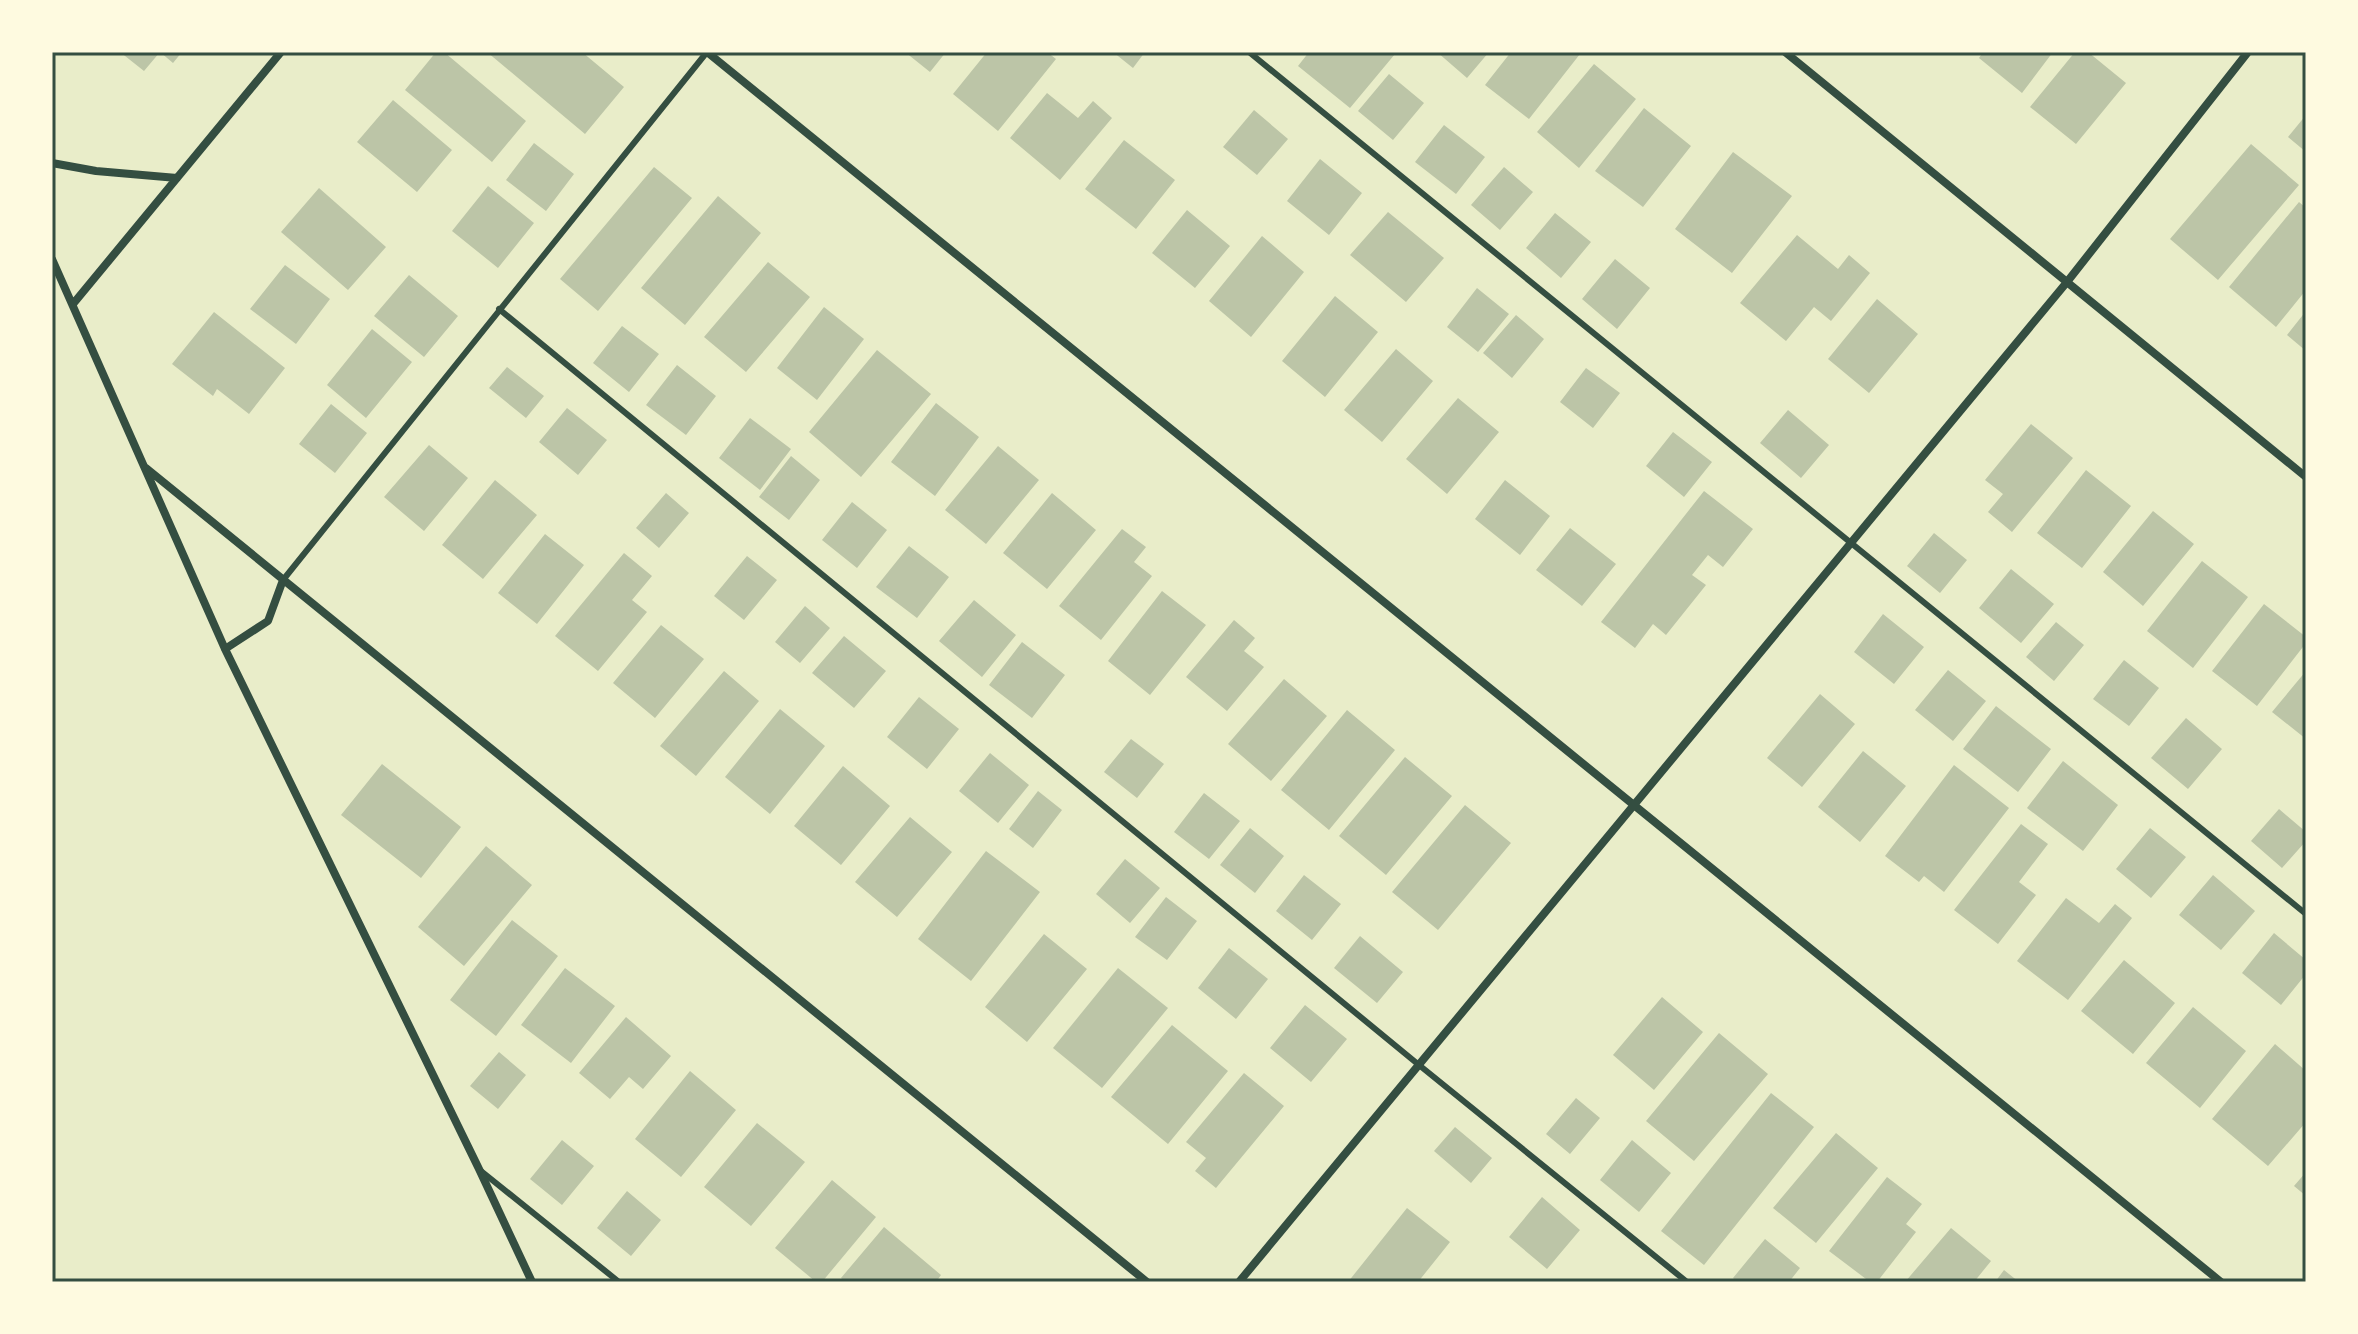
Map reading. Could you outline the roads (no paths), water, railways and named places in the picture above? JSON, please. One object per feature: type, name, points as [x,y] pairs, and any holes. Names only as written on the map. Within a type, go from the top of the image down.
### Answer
[{"type":"street","points":[[73,304],[281,52]]},
{"type":"street","points":[[707,52],[2221,1282]]},
{"type":"street","points":[[1785,52],[2306,477]]},
{"type":"street","points":[[1239,1282],[2067,282],[2248,52]]},
{"type":"street","points":[[52,163],[96,171],[177,178]]},
{"type":"street","points":[[52,259],[225,649],[532,1282]]},
{"type":"street","points":[[146,468],[1147,1282]]},
{"type":"street","points":[[225,649],[268,621],[283,580]]},
{"type":"lane","points":[[283,580],[707,52]]},
{"type":"lane","points":[[1249,52],[2306,914]]},
{"type":"lane","points":[[499,309],[1687,1282]]},
{"type":"lane","points":[[479,1169],[619,1282]]}]
